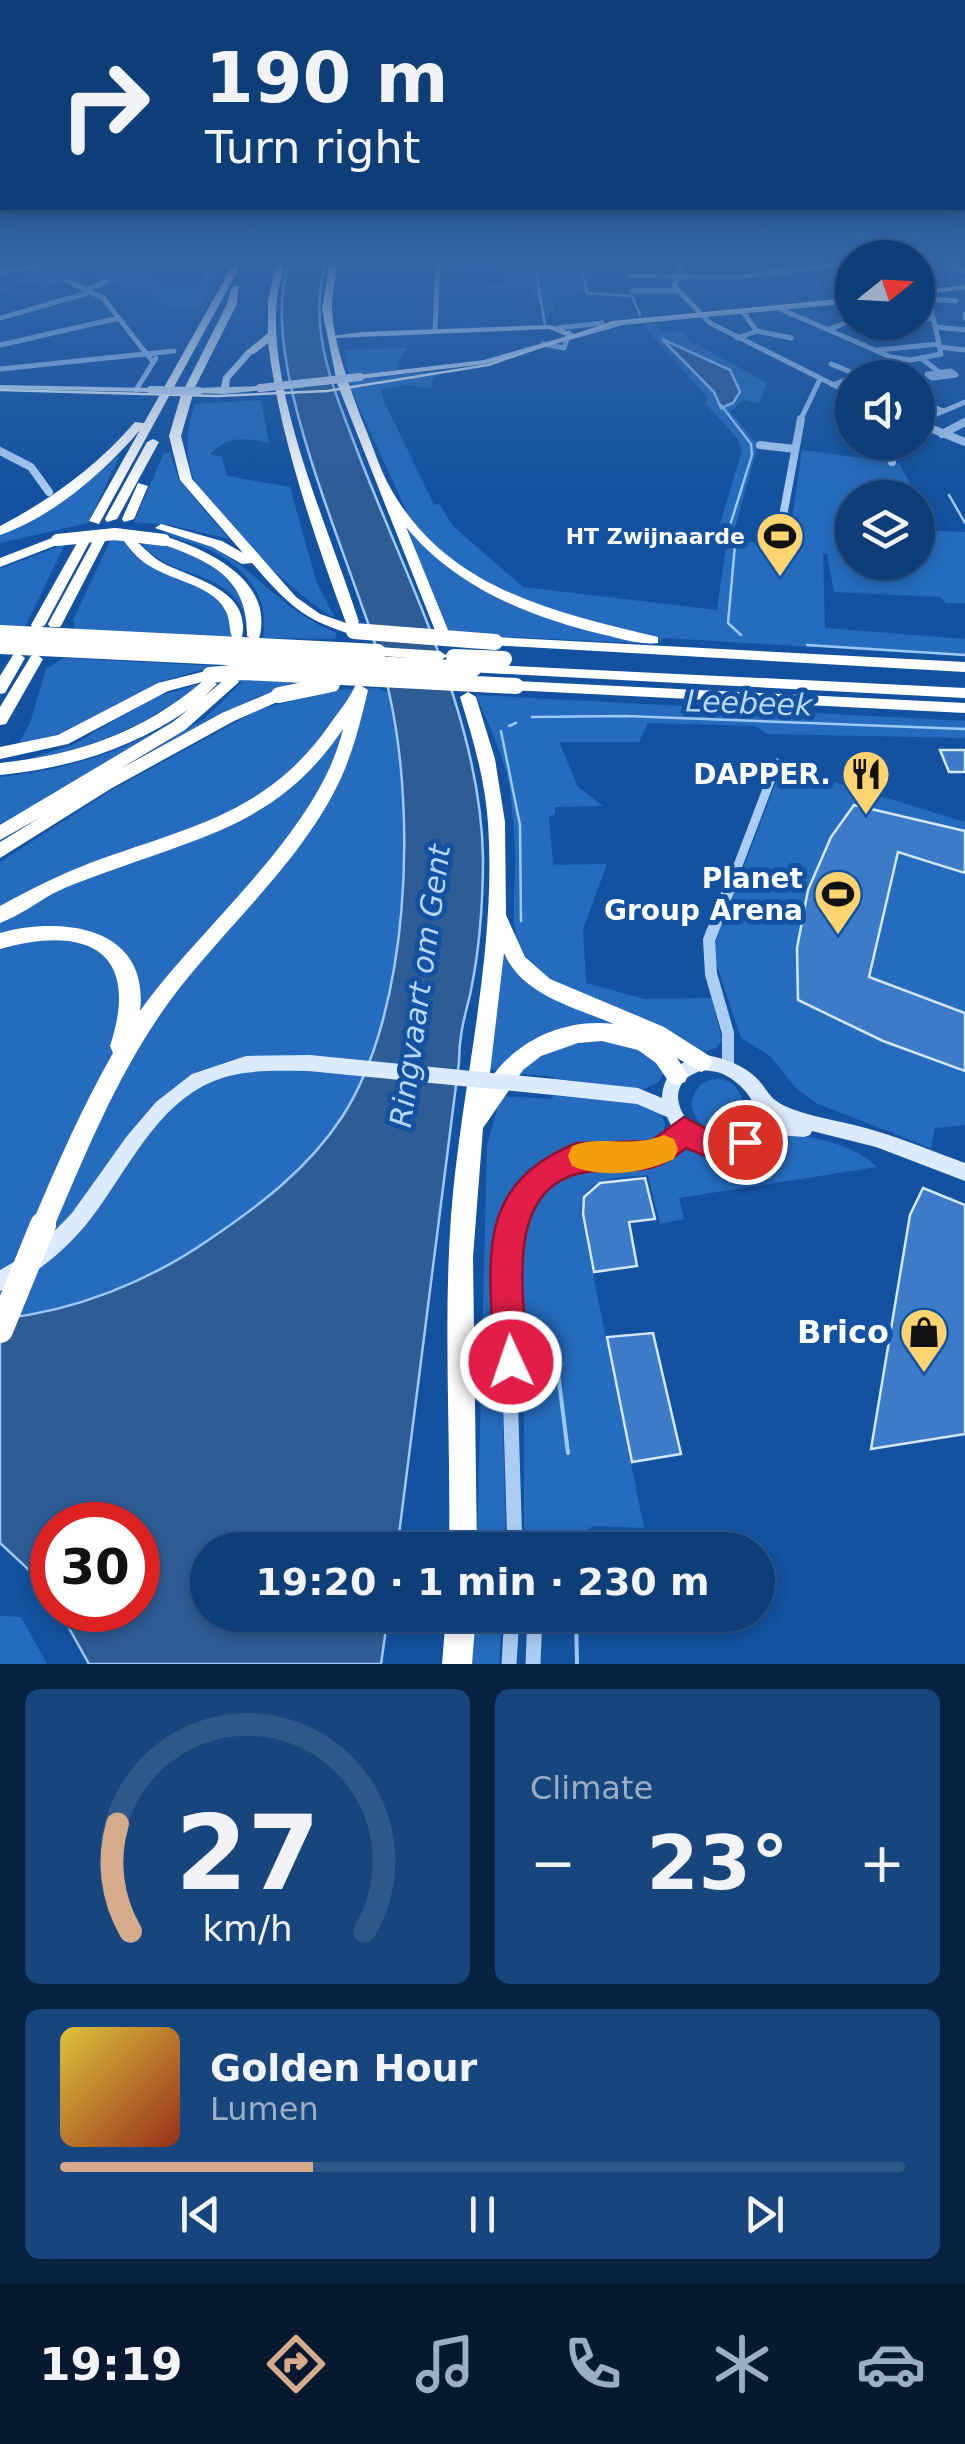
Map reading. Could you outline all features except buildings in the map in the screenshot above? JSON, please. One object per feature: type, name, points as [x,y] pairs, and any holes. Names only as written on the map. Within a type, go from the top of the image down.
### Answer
[{"type":"highway","points":[[95,521],[196,339]]},
{"type":"highway","points":[[112,519],[208,339]]},
{"type":"highway","points":[[217,339],[175,436],[180,467],[186,480],[264,573],[302,609],[353,627],[506,664],[965,693]]},
{"type":"highway","points":[[250,352],[266,339]]},
{"type":"highway","points":[[272,339],[284,401],[353,627]]},
{"type":"highway","points":[[338,339],[342,383],[441,630]]},
{"type":"highway","points":[[128,519],[194,389]]},
{"type":"highway","points":[[0,531],[52,502],[98,469],[166,394]]},
{"type":"highway","points":[[382,486],[413,528],[442,557],[520,602],[618,634],[748,654],[965,667]]},
{"type":"highway","points":[[0,547],[101,526],[217,544],[264,573]]},
{"type":"highway","points":[[0,563],[30,548],[72,538],[163,534],[211,558],[239,580],[254,609],[254,636]]},
{"type":"highway","points":[[130,541],[155,565],[222,596],[236,617],[238,634]]},
{"type":"highway","points":[[55,624],[100,542]]},
{"type":"highway","points":[[38,625],[83,543]]},
{"type":"highway","points":[[0,634],[378,652],[806,700],[965,708]]},
{"type":"highway","points":[[0,646],[473,669],[506,664],[907,664]]},
{"type":"highway","points":[[0,851],[106,784],[228,717],[279,695],[335,683],[392,680],[506,664],[748,654]]},
{"type":"highway","points":[[0,688],[18,658]]},
{"type":"highway","points":[[0,720],[36,659]]},
{"type":"highway","points":[[506,664],[965,682]]},
{"type":"highway","points":[[0,754],[62,740],[146,694],[192,678],[244,672],[392,680]]},
{"type":"highway","points":[[0,833],[179,726],[231,682]]},
{"type":"highway","points":[[7,769],[69,758],[126,739],[174,712],[208,684]]},
{"type":"highway","points":[[0,915],[60,882],[181,842],[260,806],[312,764],[336,734],[360,690],[343,761],[314,813],[256,886],[184,966],[112,1073],[0,1330]]},
{"type":"highway","points":[[464,1532],[462,1236],[470,1127],[497,914],[500,852],[486,747],[468,697]]},
{"type":"highway","points":[[497,914],[518,963],[542,986],[650,1037],[675,1068],[701,1062]]},
{"type":"highway","points":[[0,941],[32,932],[71,932],[102,944],[115,955],[125,970],[131,1000],[112,1073]]},
{"type":"highway","points":[[470,1127],[514,1064],[537,1048],[584,1033],[650,1037]]},
{"type":"highway","points":[[457,1664],[460,1632]]},
{"type":"street","points":[[0,345],[28,339]]},
{"type":"street","points":[[135,339],[153,362]]},
{"type":"street","points":[[0,387],[225,391],[260,388],[472,364],[562,339]]},
{"type":"street","points":[[543,344],[564,348],[569,339]]},
{"type":"street","points":[[738,339],[833,385]]},
{"type":"street","points":[[850,339],[901,360],[939,356],[938,339]]},
{"type":"street","points":[[878,350],[939,345],[965,350]]},
{"type":"street","points":[[0,369],[174,351]]},
{"type":"street","points":[[225,391],[226,379],[250,352]]},
{"type":"street","points":[[136,390],[159,353]]},
{"type":"street","points":[[921,358],[939,372]]},
{"type":"street","points":[[831,364],[835,366]]},
{"type":"street","points":[[778,544],[800,416],[820,379]]},
{"type":"street","points":[[935,415],[965,402]]},
{"type":"street","points":[[956,406],[965,410]]},
{"type":"street","points":[[935,407],[943,411]]},
{"type":"street","points":[[942,434],[965,422]]},
{"type":"street","points":[[935,431],[965,442]]},
{"type":"street","points":[[760,444],[795,449]]},
{"type":"street","points":[[0,451],[30,466],[49,492]]},
{"type":"street","points":[[728,1065],[730,1045],[710,974],[709,940],[777,763],[796,768]]},
{"type":"street","points":[[0,1281],[40,1258],[87,1210],[148,1119],[176,1094],[233,1066],[271,1060],[309,1062],[554,1087],[638,1096],[672,1111]]},
{"type":"street","points":[[701,1062],[728,1065],[749,1080],[762,1102],[788,1116],[965,1172]]},
{"type":"street","points":[[638,1096],[675,1068]]},
{"type":"street","points":[[675,1068],[672,1111],[684,1131],[707,1145],[720,1148],[745,1142],[760,1125],[762,1102]]},
{"type":"street","points":[[760,1125],[788,1126],[908,1155],[965,1182]]},
{"type":"street","points":[[514,1532],[506,1255],[517,1207],[540,1176],[558,1164],[597,1154],[644,1158],[656,1155],[684,1131]]},
{"type":"street","points":[[509,1664],[511,1632]]},
{"type":"street","points":[[533,1664],[535,1632]]},
{"type":"shaded area","points":[[655,339],[688,339],[767,383],[759,403],[743,400],[730,412],[758,445],[733,535],[742,541],[788,547],[802,450],[835,454],[835,460],[899,463],[908,480],[835,480],[835,580],[935,580],[935,530],[965,532],[965,603],[946,603],[940,597],[834,592],[827,554],[823,553],[825,628],[965,639],[965,656],[663,638],[657,644],[450,634],[401,518],[406,510],[347,381],[435,371],[431,388],[404,385],[381,390],[384,401],[434,505],[439,504],[453,526],[523,587],[717,610],[726,546],[716,537],[742,451],[737,438],[705,403],[708,398]]},
{"type":"shaded area","points":[[407,348],[398,363],[399,370],[349,375],[345,350]]},
{"type":"shaded area","points":[[261,400],[269,443],[237,439],[210,454],[222,457],[227,476],[290,487],[316,581],[335,618],[299,593],[253,552],[212,507],[191,471],[188,438],[195,404]]},
{"type":"shaded area","points":[[164,453],[170,453],[179,480],[229,539],[169,525],[134,522]]},
{"type":"shaded area","points":[[116,457],[88,523],[0,543],[0,535],[75,492]]},
{"type":"shaded area","points":[[163,532],[192,539],[237,562],[291,607],[337,633],[335,639],[263,638],[263,608],[242,572],[219,555]]},
{"type":"shaded area","points":[[111,539],[124,540],[150,566],[205,591],[219,602],[229,617],[231,637],[75,629],[73,620]]},
{"type":"shaded area","points":[[140,541],[185,551],[227,577],[244,604],[248,638],[243,611],[232,595],[207,579],[163,561]]},
{"type":"shaded area","points":[[65,544],[25,627],[0,625],[0,569]]},
{"type":"shaded area","points":[[64,658],[217,666],[162,681],[94,720],[17,746],[30,723],[46,669]]},
{"type":"shaded area","points":[[244,680],[288,681],[290,686],[252,699],[150,752],[205,718]]},
{"type":"shaded area","points":[[202,683],[156,714],[114,735],[16,763],[72,745],[156,697]]},
{"type":"shaded area","points":[[378,688],[389,693],[397,743],[402,796],[401,909],[395,965],[383,1020],[366,1070],[343,1115],[315,1152],[283,1184],[211,1239],[162,1269],[84,1302],[0,1319],[0,862],[110,791],[260,709],[336,690]]},
{"type":"shaded area","points":[[476,695],[965,721],[965,738],[768,734],[755,726],[648,723],[639,742],[559,742],[578,787],[603,806],[555,807],[555,815],[549,816],[553,865],[607,864],[583,929],[586,983],[645,999],[712,998],[722,1040],[716,1048],[703,1052],[557,985],[528,960],[514,921],[515,840],[508,778]]},
{"type":"shaded area","points":[[181,716],[0,827],[0,777],[94,758]]},
{"type":"shaded area","points":[[782,766],[965,822],[965,1125],[935,1128],[931,1148],[816,1103],[795,1087],[770,1056],[741,1038],[712,951]]},
{"type":"shaded area","points":[[504,949],[631,1029],[614,1027],[502,1071],[488,1069]]},
{"type":"shaded area","points":[[608,1040],[651,1051],[664,1072],[659,1082],[644,1089],[554,1081],[554,1077],[517,1073],[560,1048]]},
{"type":"shaded area","points":[[717,1079],[735,1086],[742,1104],[735,1122],[717,1129],[699,1122],[692,1104],[699,1086]]},
{"type":"shaded area","points":[[554,1093],[643,1102],[660,1111],[665,1125],[662,1141],[643,1151],[596,1147],[555,1158],[536,1170],[510,1204],[499,1254],[506,1532],[477,1532],[487,1145],[501,1096],[552,1099]]},
{"type":"shaded area","points":[[766,1133],[825,1141],[853,1151],[877,1167],[679,1198],[684,1219],[660,1224],[648,1175],[603,1181],[587,1192],[581,1214],[644,1528],[593,1526],[584,1532],[524,1532],[524,1415],[516,1255],[525,1211],[547,1182],[563,1172],[598,1162],[646,1167],[661,1163],[686,1142],[718,1155],[739,1154]]},
{"type":"shaded area","points":[[0,1616],[21,1617],[47,1664],[0,1664]]},
{"type":"shaded area","points":[[473,1632],[501,1632],[499,1664],[471,1664]]},
{"type":"water","name":"Ringvaart om Gent","points":[[284,339],[322,339],[331,378],[355,445],[437,647],[469,752],[483,858],[478,945],[461,1036],[399,1532],[190,1532],[190,1632],[386,1632],[381,1664],[89,1664],[71,1632],[160,1632],[160,1502],[30,1502],[30,1571],[0,1543],[0,1319],[83,1302],[162,1269],[282,1185],[329,1136],[365,1074],[382,1024],[394,969],[404,854],[403,798],[390,697],[298,415]]},
{"type":"water","points":[[662,339],[730,370],[740,392],[733,403],[721,408],[714,392]]},
{"type":"waterway","name":"Leebeek","points":[[721,405],[751,444],[752,455],[727,535],[735,545],[728,623],[741,635]]},
{"type":"waterway","points":[[949,495],[965,523]]},
{"type":"waterway","name":"Leebeek","points":[[807,645],[965,655]]},
{"type":"waterway","name":"Leebeek","points":[[532,717],[625,716],[965,729]]},
{"type":"waterway","points":[[509,726],[516,723]]},
{"type":"waterway","points":[[501,731],[520,825],[521,921]]},
{"type":"waterway","points":[[556,1357],[568,1453]]},
{"type":"waterway","points":[[576,1632],[577,1664]]},
{"type":"tram line","points":[[0,390],[217,396],[327,391],[488,365],[565,339]]},
{"type":"slow traffic","points":[[583,1156],[644,1158],[664,1149]]},
{"type":"place","name":"HT Zwijnaarde","points":[[780,578]]},
{"type":"place","name":"DAPPER.","points":[[866,816]]},
{"type":"place","name":"Planet Group Arena","points":[[838,936]]},
{"type":"place","name":"Brico","points":[[924,1374]]},
{"type":"route","points":[[511,1362],[506,1255],[510,1228],[517,1207],[540,1176],[577,1157],[656,1155],[684,1131],[720,1148],[745,1142]]}]
